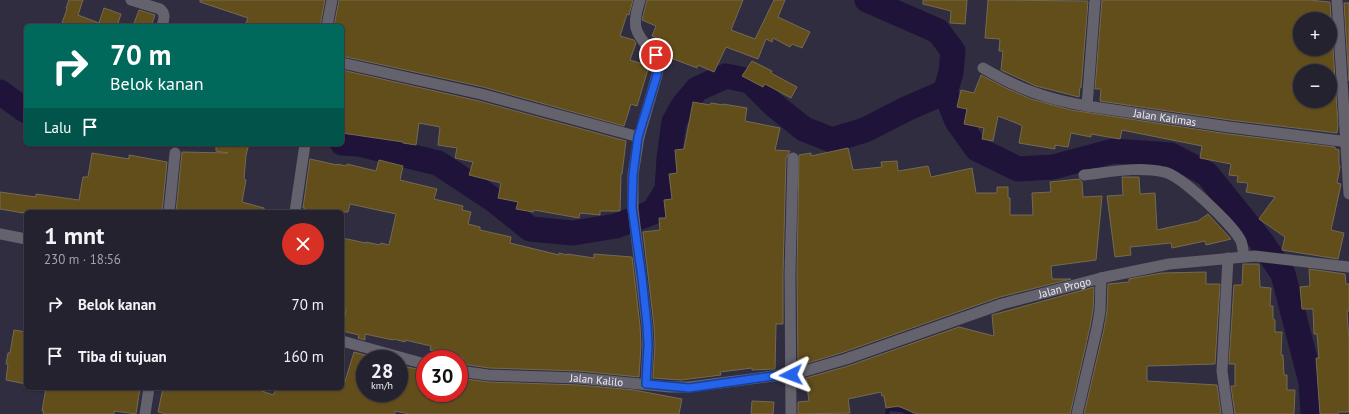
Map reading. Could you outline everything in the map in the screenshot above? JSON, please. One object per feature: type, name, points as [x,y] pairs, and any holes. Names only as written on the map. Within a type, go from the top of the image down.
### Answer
[{"type":"street","points":[[131,0],[163,11],[165,17],[163,24]]},
{"type":"street","points":[[327,24],[332,0]]},
{"type":"street","points":[[640,0],[636,18],[636,28],[656,55],[658,66],[656,80],[638,137],[634,162],[632,208],[647,325],[648,345],[646,384]]},
{"type":"street","points":[[1087,106],[1095,0]]},
{"type":"street","points":[[1337,0],[1348,142],[1349,194]]},
{"type":"street","points":[[344,63],[481,94],[638,137]]},
{"type":"street","name":"Jalan Kalimas","points":[[983,68],[1011,83],[1054,100],[1183,121],[1348,142]]},
{"type":"street","points":[[295,210],[305,146]]},
{"type":"street","points":[[169,210],[175,153]]},
{"type":"street","points":[[791,414],[790,272],[793,158]]},
{"type":"street","points":[[1084,174],[1130,170],[1154,170],[1168,173],[1179,179],[1193,190],[1233,230],[1249,256]]},
{"type":"street","points":[[0,234],[24,239]]},
{"type":"street","name":"Jalan Progo","points":[[791,375],[846,359],[1002,304],[1101,278],[1168,264],[1249,256],[1298,260],[1349,268]]},
{"type":"street","points":[[1228,258],[1222,371],[1228,414]]},
{"type":"street","points":[[1077,414],[1097,328],[1100,311],[1101,278]]},
{"type":"street","points":[[344,342],[416,362]]},
{"type":"street","name":"Jalan Kalilo","points":[[468,372],[488,375],[579,378],[689,388],[773,376],[791,375]]},
{"type":"street","points":[[145,414],[149,390]]},
{"type":"building","points":[[69,0],[83,0],[78,15],[99,23],[104,8],[121,14],[118,24],[62,24],[67,9]]},
{"type":"building","points":[[200,0],[325,0],[320,24],[246,24],[248,18],[200,2]]},
{"type":"building","points":[[339,0],[633,0],[629,15],[627,14],[620,36],[634,40],[636,43],[630,60],[649,66],[637,106],[631,104],[624,126],[483,87],[344,56],[344,24],[334,24]]},
{"type":"building","points":[[647,0],[743,0],[731,30],[755,39],[774,0],[785,0],[778,17],[810,32],[802,48],[792,44],[790,47],[773,38],[772,42],[766,39],[758,59],[726,47],[714,72],[698,65],[697,68],[663,55],[668,42],[652,36],[656,26],[642,20]]},
{"type":"building","points":[[923,0],[967,0],[965,24],[950,23],[951,11],[923,4]]},
{"type":"building","points":[[988,0],[1088,1],[1079,97],[1036,86],[1001,70],[1003,51],[999,51],[1000,39],[985,38]]},
{"type":"building","points":[[1102,0],[1309,0],[1330,2],[1331,12],[1293,12],[1293,56],[1334,56],[1334,64],[1293,64],[1293,108],[1337,108],[1337,133],[1230,120],[1100,101],[1101,89],[1095,89]]},
{"type":"building","points":[[1344,3],[1349,3],[1349,81]]},
{"type":"building","points":[[139,10],[155,15],[152,24],[134,24]]},
{"type":"building","points":[[752,61],[772,71],[771,73],[797,87],[791,98],[765,84],[763,87],[742,76]]},
{"type":"building","points":[[344,70],[479,101],[626,141],[621,174],[620,211],[600,211],[600,215],[580,213],[579,218],[534,210],[533,212],[516,209],[518,202],[498,198],[501,183],[469,175],[473,162],[455,158],[457,148],[438,145],[440,127],[419,123],[416,145],[344,133]]},
{"type":"building","points":[[981,75],[1031,99],[1071,110],[1228,134],[1335,147],[1335,149],[1339,150],[1340,166],[1337,183],[1341,184],[1331,230],[1344,233],[1338,259],[1282,250],[1285,237],[1259,219],[1275,197],[1246,192],[1248,183],[1237,182],[1238,176],[1229,175],[1231,164],[1200,158],[1202,146],[1122,130],[1120,139],[1091,134],[1091,137],[1071,133],[1068,147],[1055,145],[1055,149],[1019,143],[1022,127],[1021,125],[998,116],[993,141],[982,139],[984,128],[964,124],[967,109],[957,107],[961,90],[974,93]]},
{"type":"building","points":[[693,102],[710,105],[711,103],[723,104],[747,108],[745,121],[780,128],[775,150],[790,151],[786,158],[783,324],[776,324],[775,369],[752,370],[752,368],[720,372],[721,375],[681,380],[653,378],[655,345],[654,325],[643,232],[660,230],[659,218],[666,218],[664,200],[672,199],[669,174],[677,173],[675,150],[684,149]]},
{"type":"building","points":[[216,146],[248,146],[246,155],[244,179],[246,180],[242,202],[264,208],[264,210],[176,210],[182,152],[228,153],[216,151]]},
{"type":"building","points":[[848,148],[853,170],[882,167],[881,162],[897,161],[898,171],[928,166],[931,177],[972,168],[976,193],[997,193],[997,187],[1008,187],[1008,198],[1010,198],[1010,215],[1033,215],[1032,193],[1051,192],[1050,182],[1079,179],[1082,182],[1083,197],[1102,196],[1096,260],[1051,266],[1052,279],[1071,279],[1000,297],[844,352],[798,366],[797,273],[799,155],[811,153],[811,156]]},
{"type":"building","points":[[92,153],[129,159],[129,155],[167,162],[162,210],[24,210],[23,213],[0,209],[0,192],[36,197],[36,194],[79,200],[83,177],[88,177]]},
{"type":"building","points":[[310,159],[337,165],[346,166],[347,164],[376,171],[379,160],[403,166],[400,180],[437,189],[434,199],[463,206],[462,210],[471,212],[468,224],[480,227],[480,230],[511,237],[510,243],[559,255],[559,253],[594,258],[594,254],[632,257],[640,326],[641,345],[639,377],[579,371],[489,368],[468,365],[468,350],[430,350],[431,346],[405,340],[405,342],[365,334],[365,340],[358,338],[359,335],[344,331],[346,308],[344,308],[344,238],[366,243],[380,245],[381,243],[389,245],[396,214],[350,204],[348,212],[344,212],[344,210],[305,210],[305,208],[303,208]]},
{"type":"building","points":[[1122,177],[1139,177],[1140,194],[1155,193],[1157,230],[1198,221],[1208,214],[1231,239],[1206,245],[1205,241],[1172,248],[1171,243],[1130,247],[1131,255],[1115,257],[1107,196],[1123,195]]},
{"type":"building","points":[[1243,264],[1259,264],[1260,287],[1271,288],[1270,306],[1273,306],[1275,332],[1282,332],[1281,355],[1283,355],[1284,375],[1287,375],[1287,390],[1295,390],[1294,414],[1235,414],[1231,386],[1235,386],[1235,364],[1229,364],[1234,285],[1242,285]]},
{"type":"building","points":[[1309,269],[1345,274],[1346,284],[1349,284],[1349,311],[1347,311],[1349,341],[1349,412],[1338,412],[1338,414],[1320,414],[1316,358],[1319,358],[1317,334],[1314,334],[1313,309],[1302,309],[1300,287],[1310,286]]},
{"type":"building","points":[[1206,272],[1206,284],[1220,284],[1215,364],[1147,366],[1147,381],[1217,385],[1221,414],[1084,414],[1104,329],[1107,311],[1108,284],[1129,282],[1129,279],[1162,273]]},
{"type":"building","points":[[1094,287],[1093,310],[1090,327],[1070,414],[917,414],[898,406],[886,408],[884,396],[882,396],[881,392],[848,399],[850,413],[798,414],[798,402],[809,401],[806,378],[848,366],[959,327],[994,336],[992,315]]},
{"type":"building","points":[[14,330],[24,332],[24,384],[6,380],[8,364],[6,364],[8,353],[10,353]]},
{"type":"building","points":[[354,352],[356,353],[356,402],[408,402],[408,367],[416,369],[416,402],[468,402],[468,379],[488,382],[579,385],[634,390],[682,399],[679,414],[409,414],[395,411],[395,414],[166,414],[158,412],[163,390],[259,390],[273,395],[276,390],[344,390],[344,385]]},
{"type":"building","points":[[46,390],[140,390],[136,414],[114,411],[114,414],[43,414],[44,411],[42,411]]},
{"type":"building","points":[[752,401],[774,402],[773,414],[751,414]]},
{"type":"waterway","points":[[867,0],[938,31],[953,51],[951,73],[945,92],[957,121],[977,149],[1018,169],[1053,167],[1113,151],[1171,155],[1207,174],[1261,241],[1283,274],[1311,382],[1313,414]]},
{"type":"waterway","points":[[344,143],[359,144],[438,163],[494,200],[530,229],[573,233],[616,226],[653,212],[667,190],[669,158],[674,122],[683,106],[697,89],[726,76],[750,81],[774,105],[804,129],[832,140],[865,130],[906,109],[945,92]]},
{"type":"waterway","points":[[0,92],[24,110]]},
{"type":"waterway","points":[[887,414],[888,409],[902,410],[910,414]]},
{"type":"route","points":[[656,55],[658,66],[657,75],[638,137],[633,175],[632,208],[647,325],[648,345],[646,384],[689,388],[773,376],[791,375]]}]
